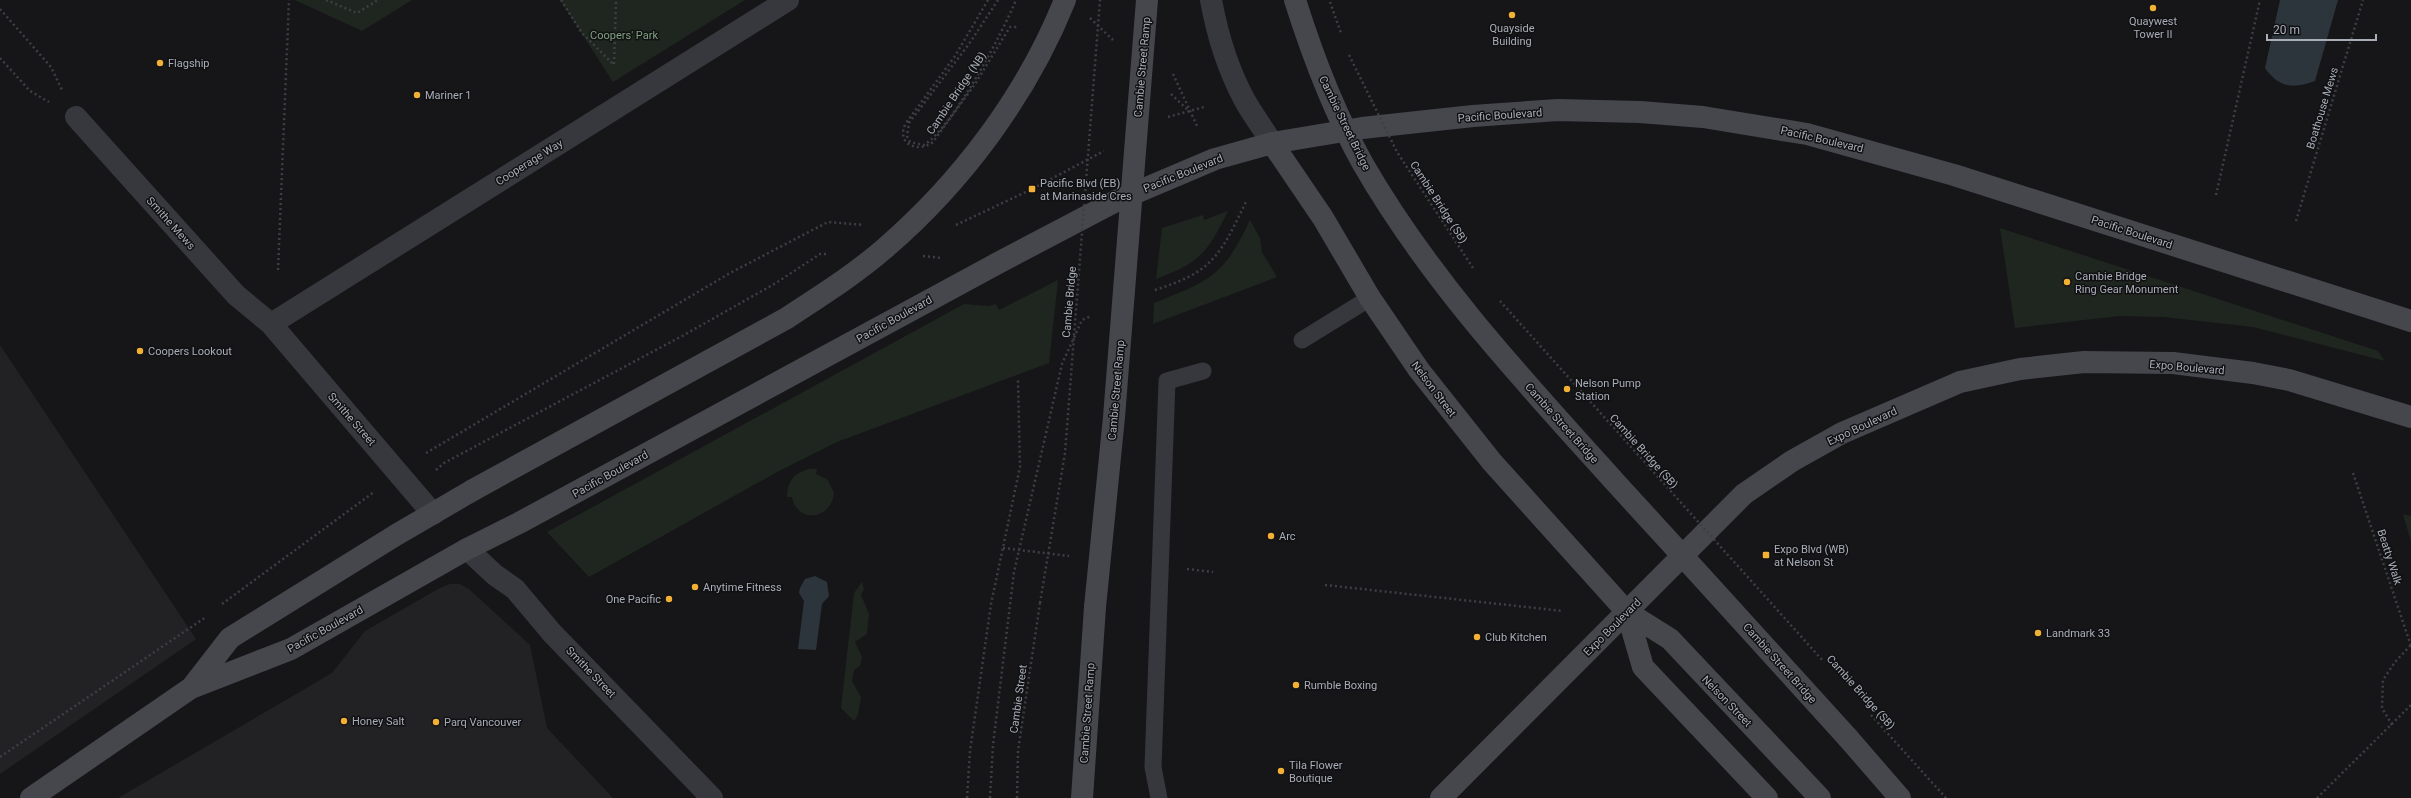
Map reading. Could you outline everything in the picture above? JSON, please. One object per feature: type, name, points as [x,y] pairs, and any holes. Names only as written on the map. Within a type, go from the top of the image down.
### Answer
[{"type":"main road","points":[[191,688],[230,638],[396,535],[473,490],[787,318],[837,286],[883,250],[931,204],[966,165],[1001,118],[1032,68],[1065,0]]},
{"type":"main road","name":"Cambie Street Ramp","points":[[1085,792],[1095,608],[1114,417],[1148,0]]},
{"type":"main road","name":"Cambie Street Bridge","points":[[1295,0],[1313,57],[1362,162],[1402,226],[1455,301],[1522,379],[1843,732],[1900,798]]},
{"type":"main road","name":"Pacific Boulevard","points":[[31,798],[191,688],[291,649],[467,549],[1116,201],[1215,159],[1272,143],[1362,128],[1472,116],[1558,110],[1695,116],[1756,124],[1852,145],[1946,173],[2411,321]]},
{"type":"main road","name":"Nelson Street","points":[[1272,143],[1323,218],[1370,298],[1419,370],[1477,443],[1627,612],[1670,639],[1820,798]]},
{"type":"main road","name":"Expo Boulevard","points":[[1441,798],[1744,494],[1792,462],[1842,433],[1960,382],[2020,369],[2084,362],[2173,364],[2254,373],[2289,380],[2411,417]]},
{"type":"main road","name":"Nelson Street","points":[[1627,612],[1643,667],[1767,798]]},
{"type":"street","name":"Cooperage Way","points":[[271,324],[788,0]]},
{"type":"street","points":[[1211,0],[1222,44],[1236,81],[1244,99],[1272,143]]},
{"type":"street","name":"Smithe Mews","points":[[76,117],[236,295],[271,324]]},
{"type":"street","name":"Smithe Street","points":[[271,324],[432,514]]},
{"type":"street","name":"Smithe Street","points":[[467,549],[495,575],[515,589],[552,632],[712,798]]},
{"type":"lane","points":[[1302,340],[1370,298]]},
{"type":"lane","points":[[1159,798],[1153,767],[1167,381],[1202,371]]},
{"type":"path","points":[[278,270],[289,0]]},
{"type":"path","points":[[326,0],[357,13],[378,0]]},
{"type":"path","points":[[561,0],[582,32],[614,65],[616,0]]},
{"type":"path","name":"Cambie Bridge (NB)","points":[[988,0],[955,56],[906,123],[903,130],[904,138],[909,144],[918,148],[925,148],[933,142],[975,84],[1010,27],[1020,28]]},
{"type":"path","points":[[998,0],[969,44],[910,123],[907,136],[910,142],[924,145],[931,140],[940,129],[969,88],[1004,28],[1016,0]]},
{"type":"path","name":"Cambie Bridge","points":[[1040,603],[1065,453],[1100,0]]},
{"type":"path","points":[[1330,0],[1342,37]]},
{"type":"path","points":[[2216,195],[2260,0]]},
{"type":"path","name":"Boathouse Mews","points":[[2296,221],[2363,0]]},
{"type":"path","points":[[0,9],[51,67],[76,117]]},
{"type":"path","name":"Cambie Bridge (SB)","points":[[1347,51],[1397,152],[1474,269]]},
{"type":"path","points":[[0,58],[30,91],[76,117]]},
{"type":"path","name":"Cambie Bridge (SB)","points":[[1498,299],[1829,668]]},
{"type":"path","points":[[990,798],[994,745],[1014,572],[1062,364]]},
{"type":"path","points":[[967,798],[970,751],[990,604],[1020,467],[1018,380]]},
{"type":"path","name":"Beatty Walk","points":[[2353,473],[2411,645]]},
{"type":"path","points":[[221,606],[380,488]]},
{"type":"path","points":[[1325,585],[1563,611]]},
{"type":"path","name":"Cambie Street","points":[[1017,798],[1018,751],[1040,603]]},
{"type":"path","points":[[0,757],[208,615]]},
{"type":"path","points":[[2392,725],[2382,708],[2383,680],[2395,662],[2411,645]]},
{"type":"path","points":[[2317,798],[2411,705]]},
{"type":"path","name":"Cambie Bridge (SB)","points":[[1866,710],[1946,798]]},
{"type":"shaded area","points":[[2280,0],[2338,0],[2315,81],[2293,86],[2287,85],[2276,80],[2265,68]]},
{"type":"shaded area","points":[[0,345],[196,639],[0,774]]},
{"type":"shaded area","points":[[815,576],[827,582],[829,596],[822,604],[816,650],[798,649],[804,601],[799,593],[800,588],[805,579]]},
{"type":"shaded area","points":[[450,584],[460,584],[469,589],[530,645],[547,728],[613,798],[118,798],[332,673],[365,631],[440,588]]},
{"type":"green space","points":[[295,0],[412,0],[362,31]]},
{"type":"green space","name":"Coopers' Park","points":[[560,0],[745,0],[613,82]]},
{"type":"green space","points":[[1228,211],[1214,237],[1201,254],[1183,267],[1156,279],[1162,228],[1203,215],[1204,220]]},
{"type":"green space","points":[[1250,220],[1260,238],[1262,252],[1277,277],[1153,324],[1154,303],[1202,282],[1213,274],[1232,254]]},
{"type":"green space","points":[[2000,228],[2378,351],[2385,361],[2253,327],[2164,317],[2119,316],[2015,328]]},
{"type":"green space","points":[[1058,280],[1049,363],[837,442],[779,471],[589,577],[547,532],[964,304],[989,306],[996,304],[999,310]]},
{"type":"green space","points":[[809,469],[817,469],[816,474],[828,480],[834,493],[832,502],[827,509],[814,515],[807,515],[800,512],[795,506],[792,497],[787,497],[788,486],[792,478],[795,475]]},
{"type":"green space","points":[[2403,514],[2411,516],[2411,542]]},
{"type":"green space","points":[[862,582],[864,589],[861,595],[869,614],[867,634],[855,642],[862,657],[860,666],[854,670],[852,681],[861,697],[858,715],[854,721],[841,708],[854,593]]},
{"type":"place","name":"Quaywest Tower II","points":[[2153,8]]},
{"type":"place","name":"Quayside Building","points":[[1512,15]]},
{"type":"place","name":"Flagship","points":[[160,63]]},
{"type":"place","name":"Mariner 1","points":[[417,95]]},
{"type":"place","name":"Pacific Blvd (EB) at Marinaside Cres","points":[[1032,189]]},
{"type":"place","name":"Cambie Bridge Ring Gear Monument","points":[[2067,282]]},
{"type":"place","name":"Coopers Lookout","points":[[140,351]]},
{"type":"place","name":"Nelson Pump Station","points":[[1567,389]]},
{"type":"place","name":"Arc","points":[[1271,536]]},
{"type":"place","name":"Expo Blvd (WB) at Nelson St","points":[[1766,555]]},
{"type":"place","name":"Anytime Fitness","points":[[695,587]]},
{"type":"place","name":"One Pacific","points":[[669,599]]},
{"type":"place","name":"Landmark 33","points":[[2038,633]]},
{"type":"place","name":"Club Kitchen","points":[[1477,637]]},
{"type":"place","name":"Rumble Boxing","points":[[1296,685]]},
{"type":"place","name":"Honey Salt","points":[[344,721]]},
{"type":"place","name":"Parq Vancouver","points":[[436,722]]},
{"type":"place","name":"Tila Flower Boutique","points":[[1281,771]]}]
